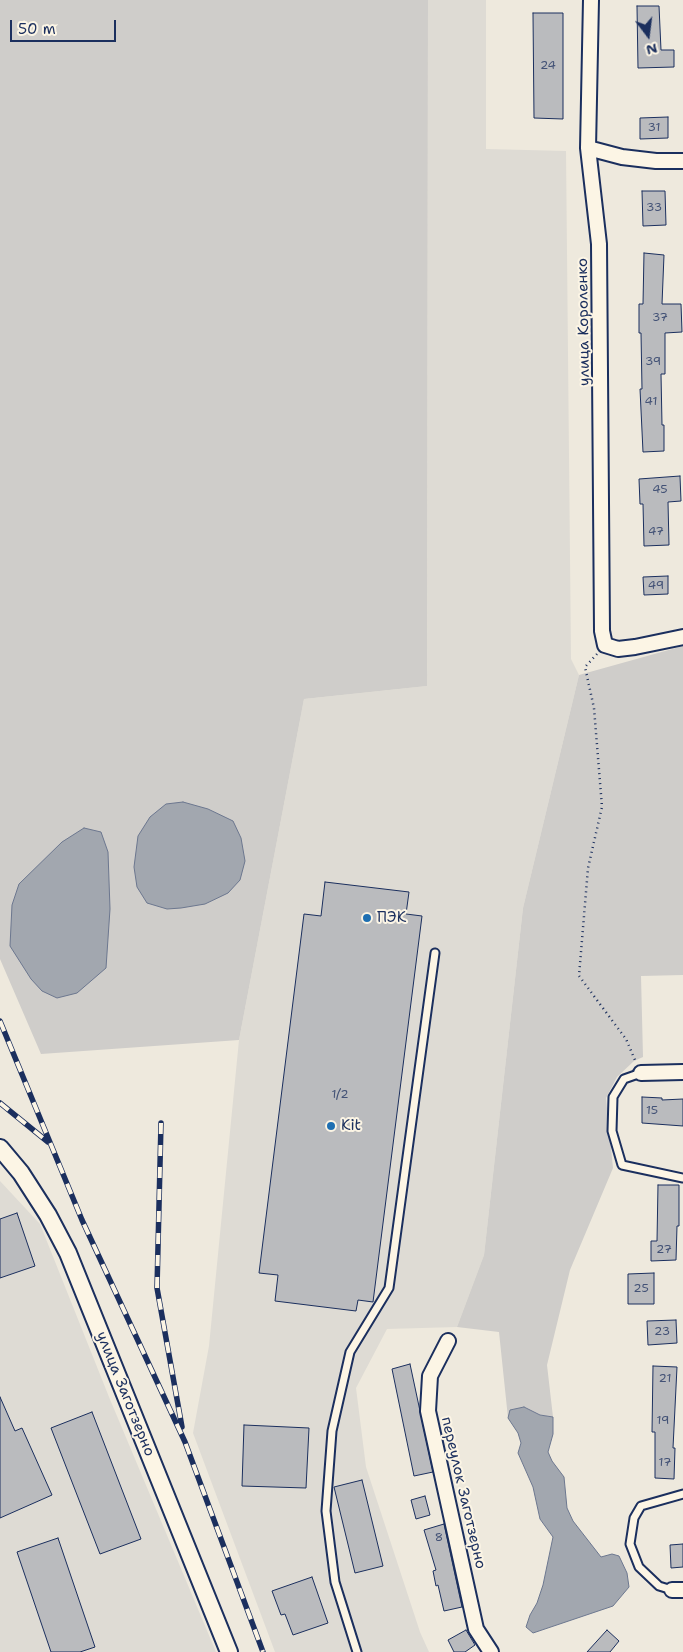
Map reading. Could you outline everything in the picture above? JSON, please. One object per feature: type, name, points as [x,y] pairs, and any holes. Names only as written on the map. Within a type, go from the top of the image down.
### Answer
[{"type":"street","name":"улица Короленко","points":[[591,0],[588,148],[599,244],[602,631],[605,645]]},
{"type":"street","points":[[588,148],[622,157],[656,161],[683,161]]},
{"type":"street","points":[[605,645],[618,649],[683,637]]},
{"type":"street","points":[[641,1073],[683,1072]]},
{"type":"street","name":"улица Заготзерно","points":[[0,1148],[21,1173],[68,1253],[229,1652]]},
{"type":"street","name":"переулок Заготзерно","points":[[448,1341],[430,1376],[428,1411],[476,1629],[491,1652]]},
{"type":"lane","points":[[357,1652],[335,1582],[326,1512],[332,1431],[350,1352],[389,1288],[435,953]]},
{"type":"lane","points":[[641,1073],[624,1079],[613,1097],[612,1131],[622,1166],[683,1178]]},
{"type":"lane","points":[[678,1590],[659,1586],[639,1567],[630,1544],[634,1518],[642,1506],[683,1494]]},
{"type":"path","points":[[605,645],[585,667],[594,708],[602,807],[588,868],[579,976],[626,1039],[641,1073]]},
{"type":"shaded area","points":[[0,0],[428,0],[427,686],[304,699],[239,1040],[41,1054],[0,959]]},
{"type":"shaded area","points":[[428,0],[486,0],[486,149],[566,151],[571,659],[579,675],[523,908],[484,1255],[457,1327],[387,1329],[356,1388],[366,1467],[420,1632],[429,1652],[275,1652],[193,1433],[209,1346],[239,1040],[304,699],[427,686]]},
{"type":"shaded area","points":[[683,646],[683,975],[641,976],[643,1057],[634,1061],[617,1077],[606,1098],[613,1168],[570,1270],[547,1365],[553,1417],[540,1415],[524,1407],[511,1410],[508,1418],[499,1332],[457,1327],[484,1255],[523,908],[579,675]]},
{"type":"shaded area","points":[[183,802],[208,809],[233,821],[241,838],[245,861],[240,880],[228,893],[205,904],[167,909],[147,903],[137,887],[134,867],[138,836],[150,817],[166,804]]},
{"type":"shaded area","points":[[84,828],[101,832],[108,852],[110,909],[106,968],[77,993],[57,998],[42,991],[31,979],[10,946],[12,905],[19,884],[62,842]]},
{"type":"shaded area","points":[[0,1181],[40,1224],[109,1397],[216,1652],[0,1652]]},
{"type":"shaded area","points":[[524,1407],[540,1415],[553,1417],[553,1434],[548,1452],[564,1477],[567,1508],[573,1521],[601,1557],[612,1554],[619,1556],[627,1573],[629,1587],[613,1606],[533,1633],[526,1627],[543,1585],[553,1537],[540,1519],[533,1487],[518,1453],[521,1443],[518,1433],[508,1418],[510,1410]]},
{"type":"building","points":[[637,6],[659,6],[661,50],[674,50],[674,67],[638,68]]},
{"type":"building","points":[[533,13],[563,13],[563,119],[534,118]]},
{"type":"building","points":[[668,117],[668,138],[640,139],[640,118]]},
{"type":"building","points":[[642,191],[665,191],[666,225],[643,226]]},
{"type":"building","points":[[644,253],[664,255],[662,304],[681,304],[682,332],[665,333],[665,374],[661,374],[664,451],[643,452],[639,304],[643,304]]},
{"type":"building","points":[[680,476],[681,501],[668,502],[669,545],[644,546],[643,504],[640,504],[639,479]]},
{"type":"building","points":[[668,576],[668,594],[644,595],[643,577]]},
{"type":"building","points":[[325,882],[409,892],[406,914],[422,916],[373,1302],[358,1300],[356,1311],[275,1301],[278,1275],[259,1273],[304,914],[321,916]]},
{"type":"building","points":[[642,1097],[662,1098],[662,1100],[683,1099],[683,1126],[642,1123]]},
{"type":"building","points":[[658,1185],[679,1185],[679,1226],[677,1226],[676,1260],[651,1261],[651,1241],[657,1241]]},
{"type":"building","points":[[17,1213],[35,1266],[0,1278],[0,1219]]},
{"type":"building","points":[[654,1273],[654,1304],[628,1304],[628,1274]]},
{"type":"building","points":[[676,1320],[677,1343],[648,1345],[647,1321]]},
{"type":"building","points":[[410,1364],[433,1472],[414,1476],[392,1369]]},
{"type":"building","points":[[653,1366],[677,1367],[673,1448],[675,1448],[674,1479],[655,1478],[655,1432],[652,1432]]},
{"type":"building","points":[[0,1397],[15,1431],[22,1428],[52,1495],[0,1518]]},
{"type":"building","points":[[92,1412],[141,1539],[100,1554],[51,1428]]},
{"type":"building","points":[[244,1425],[309,1428],[306,1488],[242,1486]]},
{"type":"building","points":[[362,1480],[383,1566],[355,1573],[334,1487]]},
{"type":"building","points":[[425,1496],[430,1515],[416,1519],[411,1500]]},
{"type":"building","points":[[444,1524],[462,1607],[444,1611],[433,1571],[436,1570],[424,1530]]},
{"type":"building","points":[[58,1538],[95,1647],[80,1652],[51,1652],[17,1552]]},
{"type":"building","points":[[683,1544],[683,1567],[671,1568],[670,1545]]},
{"type":"building","points":[[312,1577],[328,1623],[293,1635],[285,1614],[281,1615],[272,1591]]},
{"type":"building","points":[[466,1630],[475,1645],[465,1652],[454,1652],[448,1640]]},
{"type":"building","points":[[607,1630],[619,1641],[610,1652],[587,1652]]},
{"type":"railway","points":[[0,1021],[82,1220],[185,1442],[263,1652]]},
{"type":"railway","points":[[0,1103],[48,1142]]},
{"type":"railway","points":[[161,1123],[157,1288],[182,1427]]},
{"type":"place","name":"ПЭК","points":[[367,918]]},
{"type":"place","name":"Kit","points":[[331,1126]]}]
